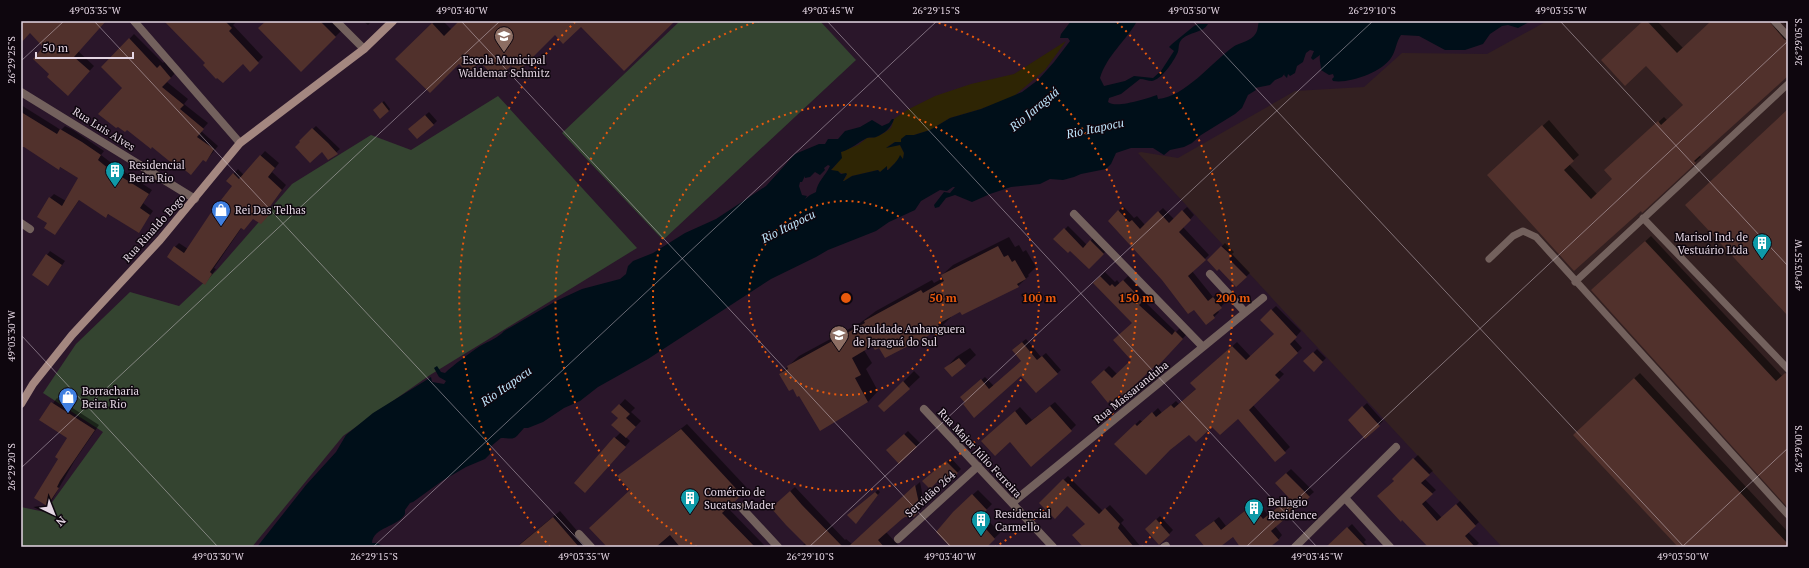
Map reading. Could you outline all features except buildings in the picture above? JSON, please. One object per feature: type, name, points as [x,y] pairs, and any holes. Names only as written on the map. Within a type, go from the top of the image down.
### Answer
[{"type":"main road","name":"Rua Rinaldo Bogo","points":[[21,404],[33,384],[72,335],[160,240],[240,143],[364,49],[393,21]]},
{"type":"street","points":[[134,21],[240,143]]},
{"type":"street","points":[[336,21],[364,49]]},
{"type":"street","name":"Rua Luis Alves","points":[[21,92],[195,199]]},
{"type":"street","points":[[1074,214],[1203,347]]},
{"type":"street","points":[[21,223],[30,229]]},
{"type":"street","points":[[1210,274],[1245,312]]},
{"type":"street","name":"Rua Massaranduba","points":[[1012,503],[1263,298]]},
{"type":"street","name":"Rua Major Júlio Ferreira","points":[[924,409],[1053,547]]},
{"type":"street","points":[[1295,547],[1396,446]]},
{"type":"street","name":"Servidão 264","points":[[898,539],[978,466]]},
{"type":"street","points":[[1345,498],[1390,547]]},
{"type":"street","points":[[740,506],[778,547]]},
{"type":"street","points":[[579,534],[591,547]]},
{"type":"lane","points":[[1774,21],[1788,36]]},
{"type":"lane","points":[[1576,282],[1788,84]]},
{"type":"lane","points":[[1644,218],[1788,369]]},
{"type":"lane","points":[[1489,259],[1513,236],[1523,231],[1536,237],[1788,515]]},
{"type":"shaded area","points":[[1547,21],[1788,21],[1788,547],[1502,547],[1138,153],[1141,152],[1178,158],[1295,91],[1364,87],[1402,53],[1487,54]]},
{"type":"green space","points":[[680,21],[820,21],[856,60],[663,240],[562,133]]},
{"type":"green space","points":[[498,96],[637,248],[430,375],[343,436],[252,547],[21,547],[21,507],[45,512],[103,432],[43,393],[76,344],[130,292],[179,306],[216,271],[292,184],[371,135],[411,150]]},
{"type":"sand","points":[[1066,41],[1045,70],[1013,97],[981,109],[950,118],[930,130],[906,136],[901,142],[895,142],[887,147],[900,145],[904,153],[903,159],[898,160],[888,170],[887,167],[880,172],[878,170],[852,176],[843,181],[847,175],[831,170],[836,165],[841,152],[858,145],[867,138],[876,137],[884,133],[891,128],[894,119],[907,110],[935,96],[971,84],[1014,74]]},
{"type":"water","points":[[1071,21],[1137,21],[1107,62],[1100,78],[1104,86],[1125,81],[1134,76],[1153,78],[1161,71],[1174,51],[1169,47],[1172,44],[1194,26],[1198,24],[1208,24],[1203,29],[1182,39],[1178,52],[1167,70],[1160,77],[1152,81],[1140,79],[1121,94],[1109,98],[1108,102],[1112,104],[1125,104],[1157,95],[1158,99],[1168,97],[1188,86],[1225,53],[1236,45],[1254,36],[1257,32],[1259,21],[1531,21],[1518,28],[1508,25],[1502,26],[1490,34],[1483,44],[1465,50],[1445,50],[1419,36],[1401,35],[1393,55],[1387,63],[1365,76],[1348,81],[1333,81],[1333,74],[1329,75],[1321,70],[1320,55],[1313,60],[1311,58],[1314,51],[1310,50],[1306,53],[1303,62],[1297,66],[1295,73],[1290,76],[1288,74],[1287,78],[1284,75],[1285,73],[1282,77],[1275,80],[1270,85],[1255,88],[1256,90],[1248,95],[1242,108],[1235,114],[1201,135],[1192,143],[1184,147],[1170,150],[1164,155],[1153,148],[1131,148],[1116,153],[1111,164],[1106,169],[1081,174],[1063,180],[1050,179],[1040,184],[1011,187],[972,202],[955,195],[946,198],[939,207],[935,208],[934,205],[944,192],[950,193],[955,187],[947,191],[940,190],[921,201],[915,210],[889,222],[876,231],[828,250],[771,279],[648,359],[598,387],[580,401],[564,408],[543,422],[528,428],[524,428],[514,438],[501,438],[490,447],[490,454],[485,459],[466,467],[442,481],[410,503],[402,518],[381,530],[373,538],[372,543],[377,543],[384,547],[257,547],[306,485],[336,452],[346,435],[373,413],[431,377],[432,382],[444,384],[446,381],[439,377],[434,368],[437,366],[441,372],[445,373],[480,346],[496,338],[504,331],[556,301],[582,289],[620,279],[626,274],[628,266],[633,261],[653,253],[685,233],[716,219],[766,186],[795,154],[819,144],[825,144],[828,139],[838,139],[845,131],[860,127],[872,120],[882,126],[894,119],[889,128],[882,134],[867,138],[841,152],[842,158],[831,170],[838,171],[841,174],[846,173],[847,174],[844,181],[852,176],[878,170],[880,172],[887,166],[888,170],[900,155],[903,159],[904,153],[900,145],[886,148],[895,142],[901,142],[901,139],[906,135],[914,135],[930,130],[950,118],[981,109],[1022,92],[1038,80],[1070,41],[1068,38],[1060,38],[1061,34]],"holes":[[[828,165],[830,166],[818,185],[816,192],[805,199],[807,196],[802,195],[799,186],[800,182],[802,182],[805,176],[805,178],[810,177],[815,172],[820,175],[825,170],[824,168]]]},
{"type":"place","name":"Escola Municipal Waldemar Schmitz","points":[[504,53]]},
{"type":"place","name":"Residencial Beira Rio","points":[[115,188]]},
{"type":"place","name":"Rei Das Telhas","points":[[221,227]]},
{"type":"place","name":"Marisol Ind. de Vestuário Ltda","points":[[1762,260]]},
{"type":"place","name":"Faculdade Anhanguera de Jaraguá do Sul","points":[[839,352]]},
{"type":"place","name":"Borracharia Beira Rio","points":[[68,414]]},
{"type":"place","name":"Comércio de Sucatas Mader","points":[[690,515]]},
{"type":"place","name":"Bellagio Residence","points":[[1254,525]]},
{"type":"place","name":"Residencial Carmello","points":[[981,537]]},
{"type":"water label","name":"Rio Jaraguá","points":[[1034,109]]},
{"type":"water label","name":"Rio Itapocu","points":[[1095,128]]},
{"type":"water label","name":"Rio Itapocu","points":[[788,226]]},
{"type":"water label","name":"Rio Itapocu","points":[[506,386]]}]
